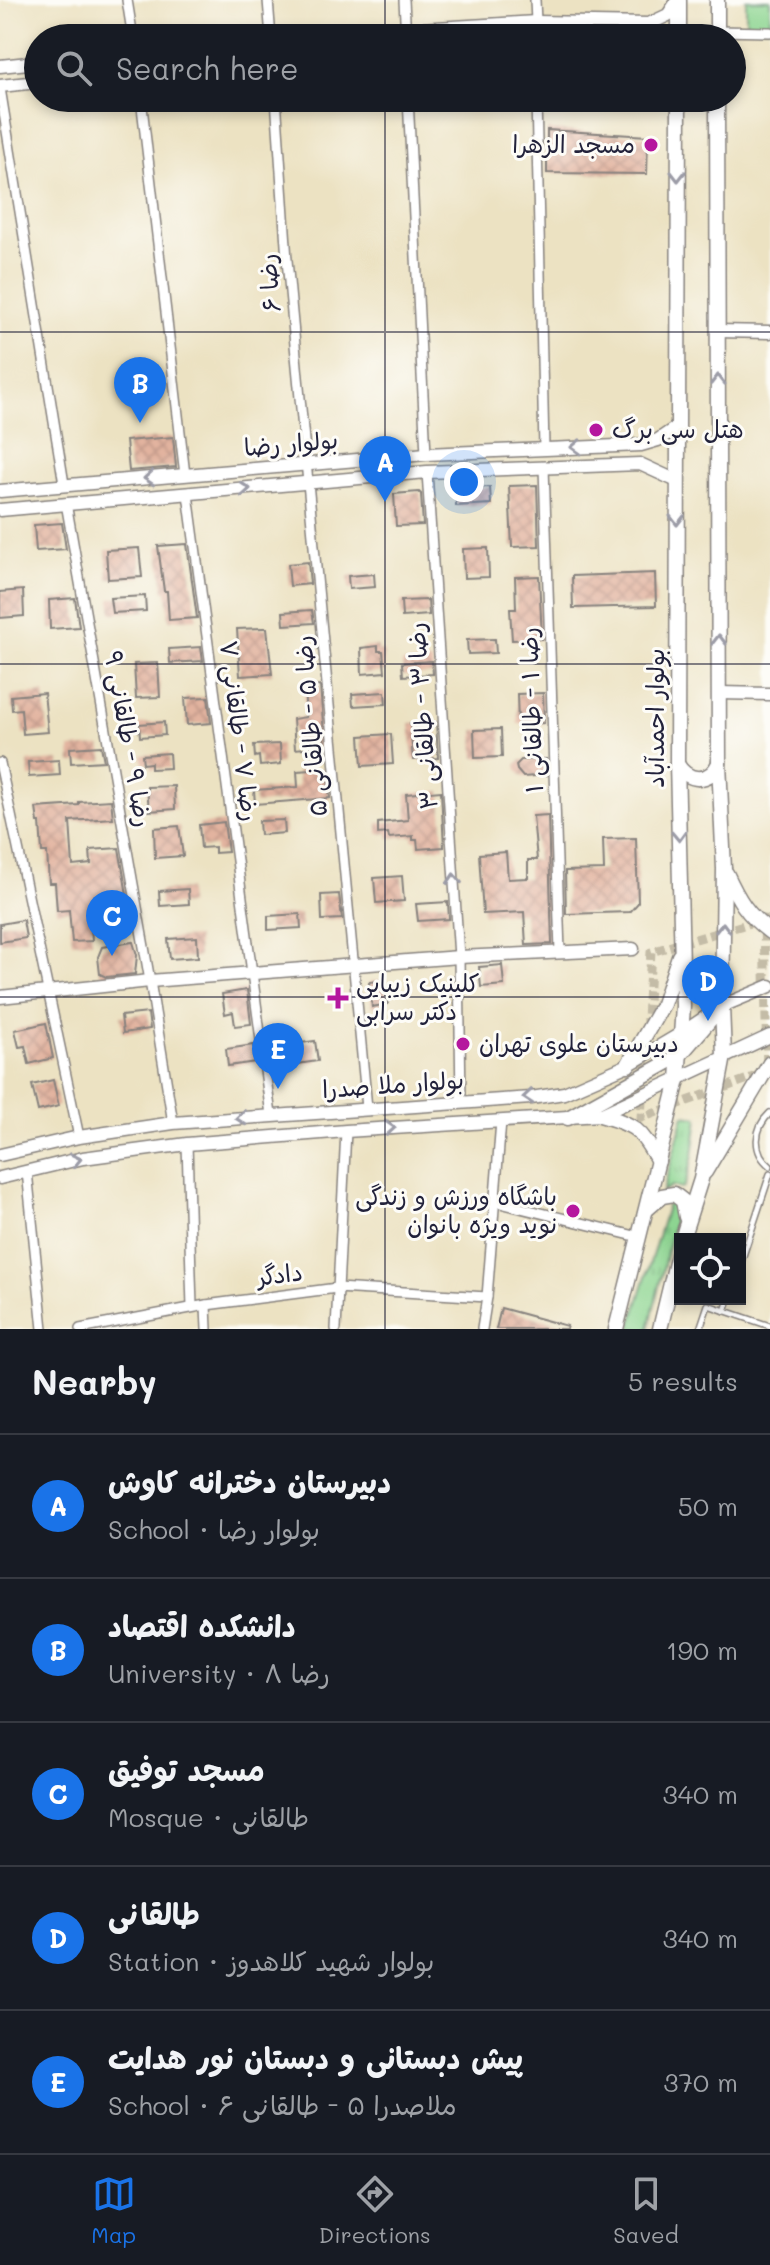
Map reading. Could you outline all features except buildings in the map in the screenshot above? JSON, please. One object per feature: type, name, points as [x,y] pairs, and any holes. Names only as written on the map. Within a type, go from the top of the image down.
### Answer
[{"type":"main road","points":[[679,0],[679,24]]},
{"type":"main road","points":[[717,0],[717,24]]},
{"type":"main road","name":"بولوار احمدآباد","points":[[616,1329],[678,1080],[682,1033],[683,944],[677,763],[679,112]]},
{"type":"main road","points":[[683,1233],[701,1179],[724,1056],[724,869],[719,763],[717,112]]},
{"type":"main road","points":[[677,763],[685,774],[698,778],[711,774],[719,763]]},
{"type":"main road","points":[[724,869],[742,906],[770,932]]},
{"type":"main road","points":[[628,1065],[663,1004],[683,944]]},
{"type":"main road","points":[[568,1118],[679,1056],[722,1006]]},
{"type":"main road","points":[[701,1179],[770,1063]]},
{"type":"main road","points":[[600,1115],[629,1123],[644,1137],[658,1161]]},
{"type":"main road","points":[[646,1210],[662,1196],[674,1194],[683,1201],[686,1221]]},
{"type":"main road","points":[[660,1329],[674,1271]]},
{"type":"street","points":[[127,0],[131,24]]},
{"type":"street","points":[[268,0],[269,24]]},
{"type":"street","points":[[404,0],[405,24]]},
{"type":"street","points":[[535,0],[536,22]]},
{"type":"street","points":[[658,24],[679,0]]},
{"type":"street","points":[[512,24],[565,24]]},
{"type":"street","points":[[746,33],[770,32]]},
{"type":"street","points":[[0,66],[24,63]]},
{"type":"street","points":[[24,84],[0,87],[66,503]]},
{"type":"street","points":[[143,112],[185,475]]},
{"type":"street","name":"رضا ۶","points":[[277,112],[308,484]]},
{"type":"street","points":[[409,112],[426,454]]},
{"type":"street","points":[[536,112],[544,448]]},
{"type":"street","points":[[718,331],[770,332]]},
{"type":"street","name":"بولوار رضا","points":[[0,491],[426,454],[641,445],[658,440],[677,427]]},
{"type":"street","points":[[640,464],[647,452],[641,445]]},
{"type":"street","name":"بولوار رضا","points":[[0,510],[427,472],[640,464],[677,481]]},
{"type":"street","name":"رضا ۱ - طالقانی ۱","points":[[544,467],[560,952]]},
{"type":"street","name":"رضا ۳ - طالقانی ۳","points":[[427,472],[459,957],[461,1102]]},
{"type":"street","name":"رضا ۵ - طالقانی ۵","points":[[308,484],[367,1108]]},
{"type":"street","name":"رضا ۷ - طالقانی ۷","points":[[188,494],[271,1115]]},
{"type":"street","name":"رضا ۹ - طالقانی ۹","points":[[66,503],[173,1123]]},
{"type":"street","points":[[719,693],[770,694]]},
{"type":"street","points":[[0,763],[79,1137]]},
{"type":"street","points":[[0,997],[353,965],[633,949]]},
{"type":"street","name":"بولوار ملا صدرا","points":[[0,1155],[79,1137],[173,1123],[531,1098],[564,1093],[628,1065],[722,1006],[770,986]]},
{"type":"street","name":"بولوار ملا صدرا","points":[[0,1178],[83,1158],[187,1144],[600,1115],[770,1036]]},
{"type":"street","points":[[564,1093],[573,1108],[568,1118]]},
{"type":"street","points":[[482,1329],[501,1121]]},
{"type":"street","points":[[336,1329],[346,1131]]},
{"type":"street","points":[[187,1144],[192,1307]]},
{"type":"street","points":[[27,1171],[43,1329]]},
{"type":"street","points":[[496,1202],[639,1237]]},
{"type":"street","name":"دادگر","points":[[80,1329],[192,1307],[337,1288],[487,1297]]},
{"type":"street","points":[[206,1305],[207,1329]]},
{"type":"lane","points":[[770,1113],[761,1123],[756,1141],[762,1160],[770,1166]]},
{"type":"lane","points":[[746,1244],[770,1174]]},
{"type":"lane","points":[[700,1329],[708,1305],[770,1326]]},
{"type":"lane","points":[[725,1311],[727,1305]]},
{"type":"green space","points":[[746,0],[770,0],[770,28],[746,27]]},
{"type":"green space","points":[[684,1115],[698,1117],[685,1185],[682,1189],[672,1186],[663,1191]]},
{"type":"green space","points":[[674,1201],[677,1208],[649,1329],[630,1329],[668,1203]]},
{"type":"tunnel","points":[[764,919],[767,1072],[641,1118],[651,952],[764,919]]},
{"type":"place","name":"مسجد الزهرا","points":[[651,145]]},
{"type":"place","name":"دانشکده اقتصاد","points":[[140,423]]},
{"type":"place","name":"هتل سی برگ","points":[[596,430]]},
{"type":"place","name":"دبیرستان دخترانه کاوش","points":[[385,502]]},
{"type":"place","name":"مسجد توفیق","points":[[112,956]]},
{"type":"place","name":"کلینیک زیبایی دکتر سرابی","points":[[338,998]]},
{"type":"place","name":"طالقانی","points":[[708,1021]]},
{"type":"place","name":"دبیرستان علوی تهران","points":[[463,1044]]},
{"type":"place","name":"پیش دبستانی و دبستان نور هدایت","points":[[278,1089]]},
{"type":"place","name":"باشگاه ورزش و زندگی نوید ویژه بانوان","points":[[573,1211]]}]
